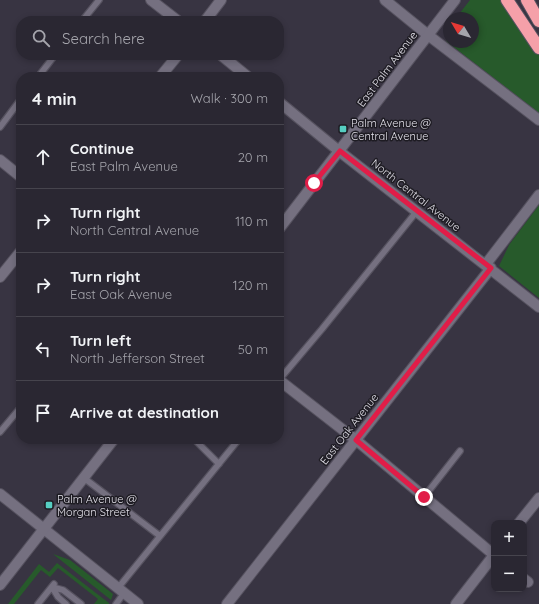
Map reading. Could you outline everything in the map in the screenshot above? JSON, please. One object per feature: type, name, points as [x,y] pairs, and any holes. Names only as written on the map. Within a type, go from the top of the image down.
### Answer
[{"type":"highway","points":[[507,0],[539,48]]},
{"type":"highway","points":[[527,0],[539,21]]},
{"type":"street","points":[[151,0],[172,16]]},
{"type":"street","points":[[209,16],[221,0]]},
{"type":"street","points":[[385,0],[539,120]]},
{"type":"street","name":"East Palm Avenue","points":[[284,222],[455,0]]},
{"type":"street","points":[[164,72],[174,60]]},
{"type":"street","points":[[227,60],[242,72]]},
{"type":"street","name":"North Central Avenue","points":[[284,106],[539,307]]},
{"type":"street","points":[[0,160],[16,173]]},
{"type":"street","name":"East Oak Avenue","points":[[227,604],[356,440],[488,266],[539,195]]},
{"type":"street","points":[[0,277],[16,257]]},
{"type":"street","points":[[284,387],[356,440],[491,553]]},
{"type":"street","points":[[0,584],[110,444]]},
{"type":"street","points":[[0,494],[136,603]]},
{"type":"street","points":[[521,520],[539,498]]},
{"type":"street","points":[[456,604],[493,556]]},
{"type":"lane","points":[[86,16],[99,0]]},
{"type":"lane","points":[[42,72],[51,60]]},
{"type":"lane","points":[[0,127],[16,106]]},
{"type":"lane","points":[[284,379],[417,211]]},
{"type":"lane","points":[[0,432],[16,413]]},
{"type":"lane","points":[[199,444],[219,464]]},
{"type":"lane","points":[[116,604],[121,590],[160,536],[235,444]]},
{"type":"lane","points":[[424,497],[460,451]]},
{"type":"lane","points":[[84,478],[160,536]]},
{"type":"lane","points":[[38,604],[53,585]]},
{"type":"lane","points":[[53,585],[58,597],[66,604]]},
{"type":"lane","points":[[53,585],[63,590],[81,604]]},
{"type":"green space","points":[[470,0],[505,0],[539,43],[539,113],[455,48],[479,48],[479,12],[461,12]]},
{"type":"green space","points":[[539,205],[539,298],[499,266],[509,245]]},
{"type":"green space","points":[[53,554],[70,560],[113,594],[111,600]]},
{"type":"green space","points":[[57,563],[109,604],[94,604],[98,599],[58,568],[50,577],[41,570],[14,604],[8,604],[39,564],[49,572]]},
{"type":"place","name":"Palm Avenue @ Central Avenue","points":[[343,129]]},
{"type":"place","name":"Palm Avenue @ Morgan Street","points":[[49,505]]},
{"type":"route","points":[[314,183],[340,151],[491,268],[356,440],[424,497]]}]
